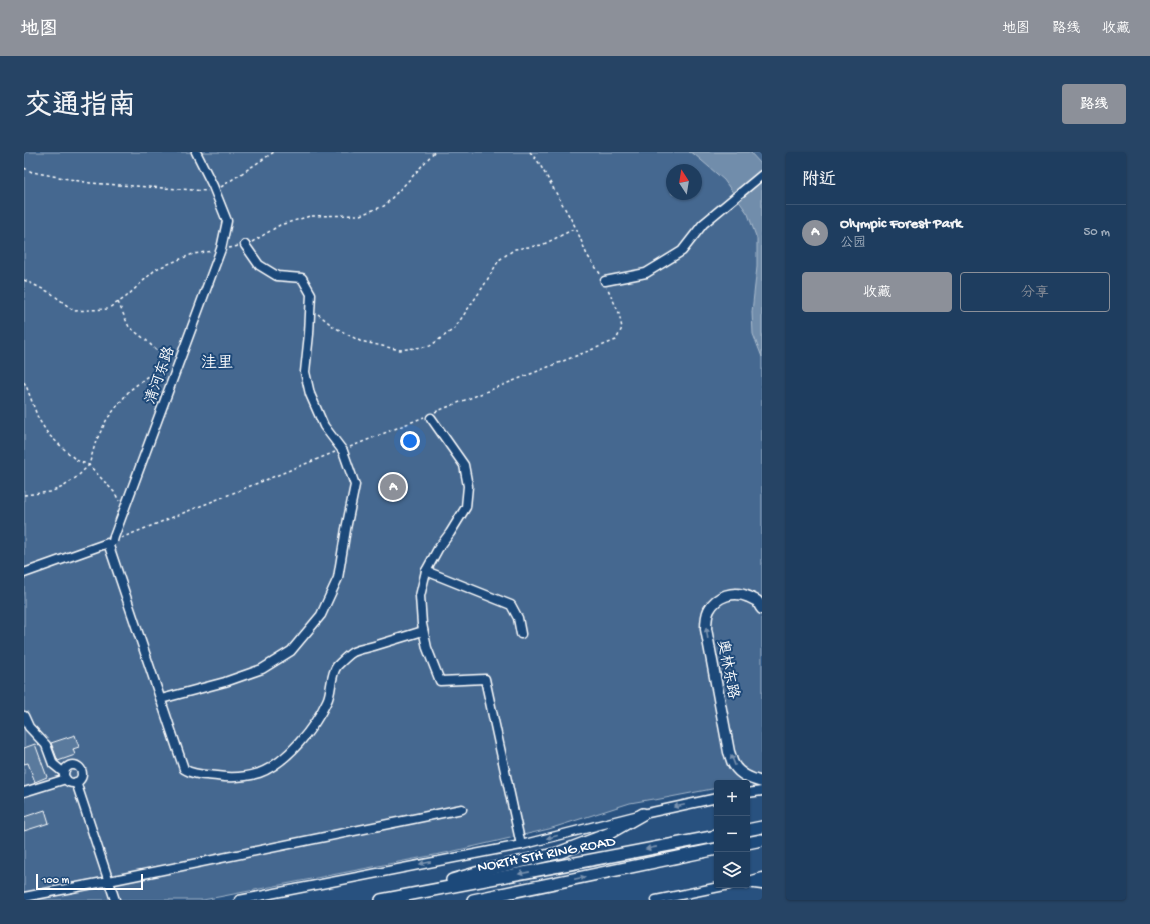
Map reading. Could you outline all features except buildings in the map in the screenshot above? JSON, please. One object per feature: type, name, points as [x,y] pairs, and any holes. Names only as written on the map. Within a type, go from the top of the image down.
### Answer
[{"type":"highway","points":[[380,900],[490,869],[558,853],[608,834],[643,814]]},
{"type":"highway","points":[[750,829],[762,827]]},
{"type":"highway","name":"NORTH 5TH RING ROAD","points":[[380,900],[714,837]]},
{"type":"highway","points":[[750,842],[762,840]]},
{"type":"highway","name":"NORTH 5TH RING ROAD","points":[[473,900],[714,850]]},
{"type":"main road","name":"奥林东路","points":[[762,609],[756,601],[745,595],[724,595],[716,600],[709,610],[706,619],[706,629],[730,752],[734,765],[742,774],[750,779],[762,782]]},
{"type":"main road","points":[[750,882],[762,884]]},
{"type":"street","points":[[196,152],[215,191]]},
{"type":"street","points":[[605,281],[646,273],[682,252],[703,224],[762,175]]},
{"type":"street","name":"清河东路","points":[[112,540],[221,249],[227,221],[215,191]]},
{"type":"street","points":[[161,699],[225,682],[262,669],[291,651],[321,615],[338,578],[346,529],[356,485],[342,450],[324,426],[310,394],[305,372],[311,294],[302,278],[277,276],[260,265],[245,245]]},
{"type":"street","points":[[428,417],[464,465],[468,486],[466,506],[450,533],[438,549],[426,571],[420,596],[422,624],[427,648],[440,681],[485,679],[521,845]]},
{"type":"street","points":[[24,573],[112,540],[184,769],[189,772],[224,777],[245,776],[260,772],[274,765],[292,750],[319,716],[328,699],[330,686],[337,667],[352,652],[424,631]]},
{"type":"street","points":[[426,571],[511,606],[518,618],[522,634]]},
{"type":"street","points":[[24,716],[29,727],[46,745],[54,764],[70,782],[76,782],[81,779],[83,773],[80,768],[72,764],[67,767],[65,776]]},
{"type":"street","points":[[24,792],[65,776]]},
{"type":"street","points":[[76,782],[115,900]]},
{"type":"street","points":[[750,792],[762,790]]},
{"type":"street","points":[[239,900],[521,845],[643,814],[714,799]]},
{"type":"street","points":[[24,897],[462,809]]},
{"type":"street","points":[[750,881],[762,877]]},
{"type":"street","points":[[656,900],[714,888]]},
{"type":"path","points":[[24,168],[32,172],[90,183],[215,191],[274,152]]},
{"type":"path","points":[[24,280],[51,293],[74,311],[107,309],[125,298],[156,269],[193,254],[245,245],[280,225],[310,216],[360,215],[384,206],[434,152]]},
{"type":"path","points":[[112,540],[428,417],[616,340],[622,328],[619,313],[605,281],[587,255],[576,228],[539,162],[530,152]]},
{"type":"path","points":[[310,307],[334,327],[360,340],[400,350],[430,346],[454,329],[483,287],[499,260],[515,249],[542,245],[576,228]]},
{"type":"path","points":[[118,302],[129,327],[146,340],[159,353],[165,363]]},
{"type":"path","points":[[24,495],[50,492],[63,486],[78,476],[89,466],[96,441],[107,419],[129,391],[165,363],[178,363]]},
{"type":"path","points":[[24,382],[38,418],[48,434],[76,460],[89,466],[115,493],[124,510]]},
{"type":"shaded area","points":[[24,152],[762,152],[762,779],[750,782],[750,780],[714,780],[714,789],[655,800],[653,799],[630,803],[549,829],[450,852],[203,900],[24,900]]},
{"type":"shaded area","points":[[689,152],[750,152],[762,165],[762,357],[753,334],[752,312],[757,267],[757,239],[748,214],[724,180],[694,154]]},
{"type":"place","name":"Olympic Forest Park","points":[[393,487]]},
{"type":"district","name":"洼里","points":[[217,361]]}]
